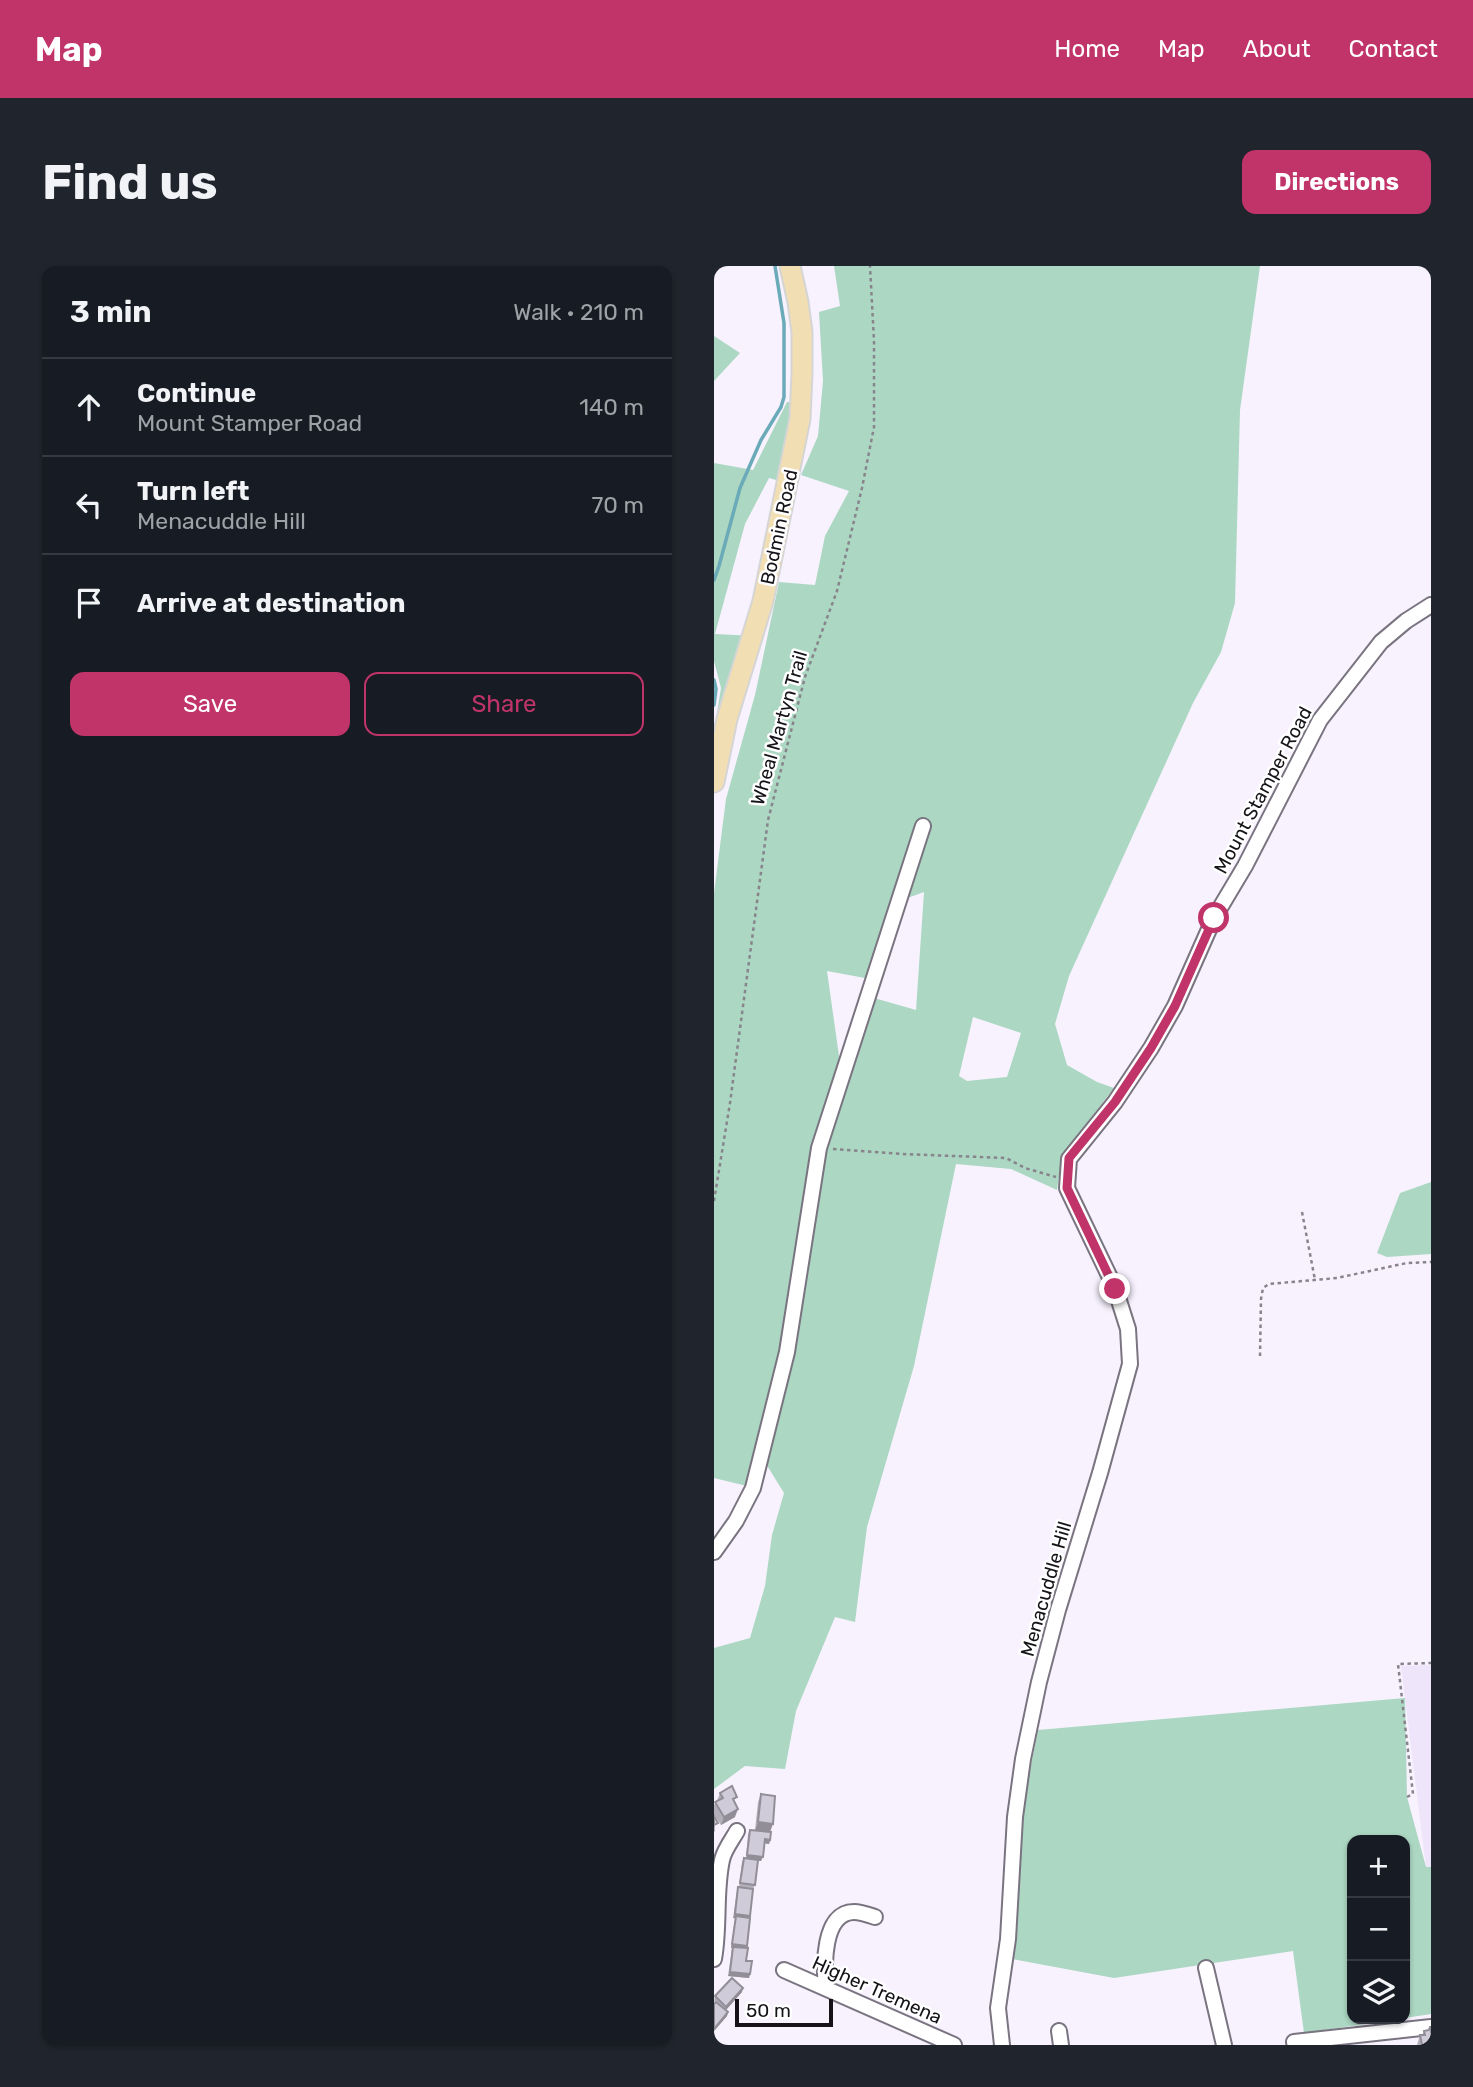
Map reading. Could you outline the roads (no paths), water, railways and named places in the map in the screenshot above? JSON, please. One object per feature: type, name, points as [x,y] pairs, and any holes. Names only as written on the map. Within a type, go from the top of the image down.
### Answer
[{"type":"main road","name":"Bodmin Road","points":[[714,782],[718,740],[763,601],[800,418],[802,332],[790,266]]},
{"type":"street","name":"Mount Stamper Road","points":[[1069,1158],[1115,1102],[1157,1038],[1175,1006],[1214,918],[1245,866],[1320,720],[1381,642],[1431,605]]},
{"type":"street","points":[[714,1552],[736,1521],[753,1488],[787,1352],[819,1148],[923,827]]},
{"type":"street","name":"Menacuddle Hill","points":[[1002,2045],[999,2008],[1007,1939],[1015,1817],[1023,1759],[1058,1610],[1130,1364],[1128,1329],[1115,1289],[1067,1188],[1069,1158]]},
{"type":"street","points":[[714,1959],[718,1935],[717,1878],[723,1857],[737,1830]]},
{"type":"street","points":[[826,1988],[826,1944],[838,1919],[846,1913],[855,1912],[876,1917]]},
{"type":"street","points":[[1206,1968],[1224,2045]]},
{"type":"street","name":"Higher Tremena","points":[[784,1970],[954,2045]]},
{"type":"street","points":[[1294,2042],[1431,2027]]},
{"type":"waterway","points":[[714,580],[740,488],[784,397],[784,323],[775,266]]},
{"type":"waterway","points":[[714,680],[714,705]]}]
